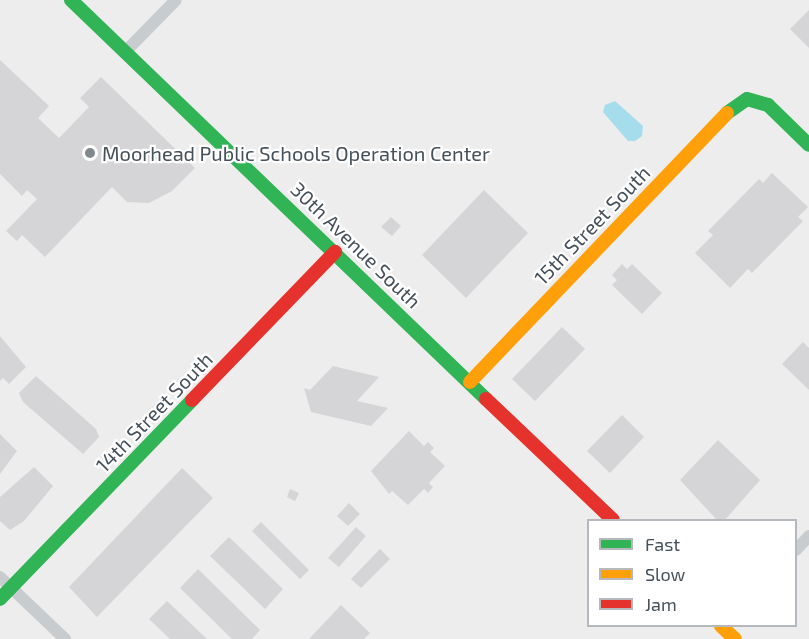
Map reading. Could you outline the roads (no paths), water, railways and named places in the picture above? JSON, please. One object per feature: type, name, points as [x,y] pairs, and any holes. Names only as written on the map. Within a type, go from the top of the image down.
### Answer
[{"type":"street","name":"30th Avenue South","points":[[72,0],[612,519]]},
{"type":"street","points":[[126,51],[176,0]]},
{"type":"street","name":"15th Street South","points":[[470,382],[728,112],[747,99],[768,105],[809,145]]},
{"type":"street","name":"14th Street South","points":[[0,599],[335,252]]},
{"type":"street","points":[[797,548],[809,536]]},
{"type":"street","points":[[0,577],[65,639]]},
{"type":"street","points":[[723,627],[735,639]]},
{"type":"water","points":[[615,101],[643,126],[642,136],[635,141],[628,141],[603,112],[605,105]]},
{"type":"place","name":"Moorhead Public Schools Operation Center","points":[[90,153]]}]
